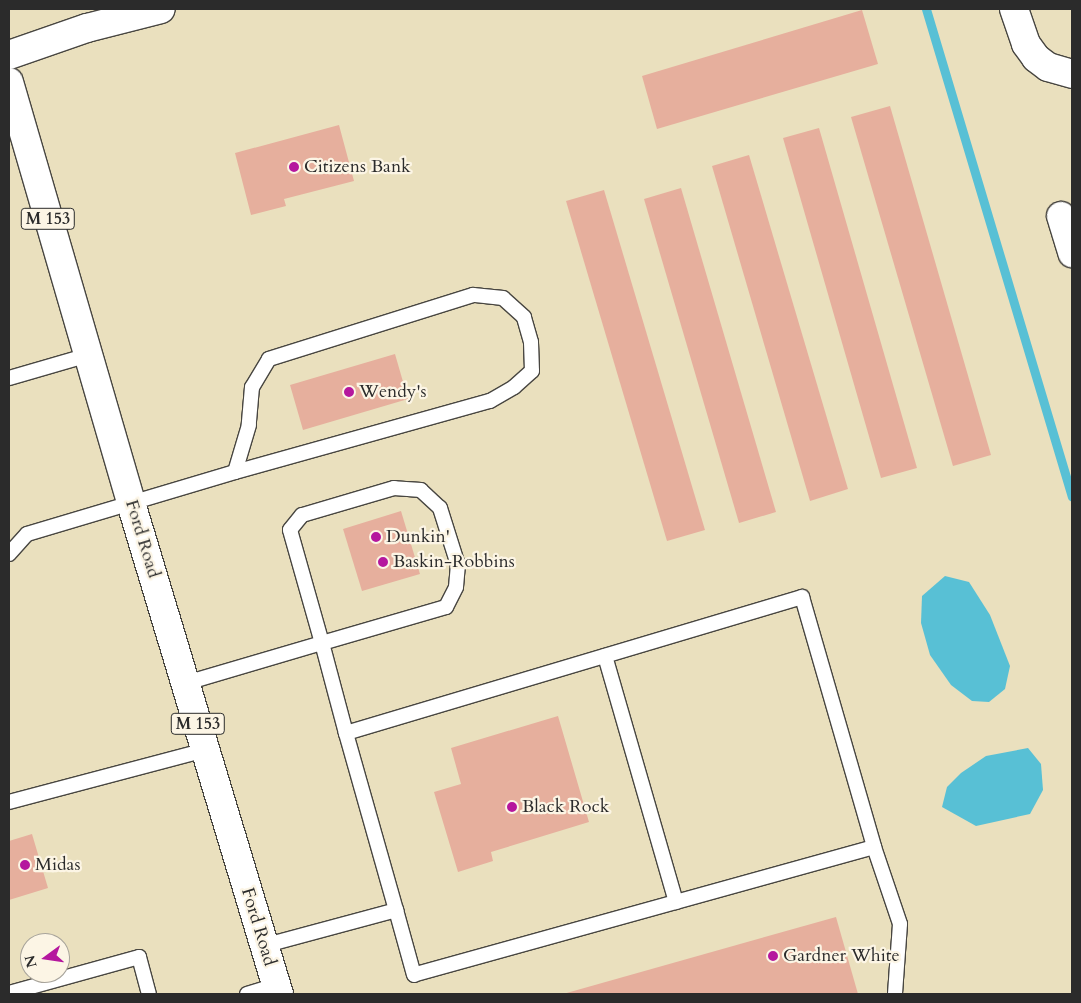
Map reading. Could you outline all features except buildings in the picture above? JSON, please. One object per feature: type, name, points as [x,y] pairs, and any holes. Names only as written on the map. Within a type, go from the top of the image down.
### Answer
[{"type":"main road","points":[[9,55],[87,28],[161,9]]},
{"type":"main road","points":[[1014,9],[1026,44],[1036,58],[1048,67],[1072,74]]},
{"type":"main road","name":"Ford Road","points":[[9,82],[131,503],[263,946],[278,990]]},
{"type":"main road","points":[[1061,216],[1072,252]]},
{"type":"lane","points":[[9,554],[27,534],[235,472],[490,401],[514,386],[532,371],[531,342],[524,317],[504,298],[472,295],[269,358],[252,387],[249,425],[235,472]]},
{"type":"lane","points":[[9,378],[88,355]]},
{"type":"lane","points":[[186,683],[322,643],[446,607],[456,587],[458,565],[440,508],[421,490],[394,488],[302,514],[290,530],[322,643],[346,733],[414,975],[874,847]]},
{"type":"lane","points":[[346,733],[802,597],[874,847],[900,924],[895,994]]},
{"type":"lane","points":[[605,656],[676,902]]},
{"type":"lane","points":[[9,802],[206,750]]},
{"type":"lane","points":[[263,946],[396,910]]},
{"type":"lane","points":[[9,993],[139,957],[150,994]]},
{"type":"lane","points":[[247,994],[278,990]]},
{"type":"water","points":[[945,576],[969,582],[990,615],[1010,666],[1005,689],[989,702],[972,701],[951,685],[930,655],[921,623],[922,596]]},
{"type":"water","points":[[1028,748],[1041,764],[1043,790],[1030,814],[976,826],[942,807],[947,787],[961,773],[986,756]]},
{"type":"waterway","points":[[926,9],[1072,497]]},
{"type":"place","name":"Citizens Bank","points":[[294,167]]},
{"type":"place","name":"Wendy's","points":[[349,392]]},
{"type":"place","name":"Dunkin'","points":[[376,537]]},
{"type":"place","name":"Baskin-Robbins","points":[[383,562]]},
{"type":"place","name":"Black Rock","points":[[512,807]]},
{"type":"place","name":"Midas","points":[[25,865]]},
{"type":"place","name":"Gardner White","points":[[773,956]]}]
